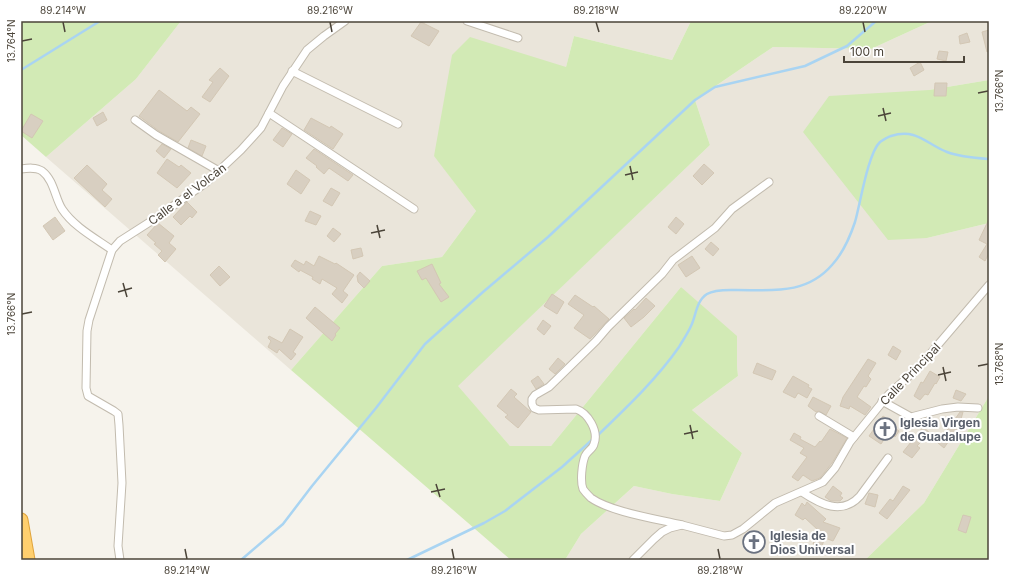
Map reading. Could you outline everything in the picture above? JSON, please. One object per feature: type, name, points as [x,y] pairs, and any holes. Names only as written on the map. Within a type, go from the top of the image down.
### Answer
[{"type":"highway","points":[[21,520],[28,560]]},
{"type":"street","name":"Calle a el Volcán","points":[[112,250],[120,242],[207,182],[241,150],[258,131],[292,71],[310,47],[345,21]]},
{"type":"street","points":[[467,21],[518,38]]},
{"type":"street","points":[[292,71],[398,124]]},
{"type":"street","points":[[269,113],[414,209]]},
{"type":"street","points":[[135,120],[156,135],[219,171]]},
{"type":"street","points":[[21,169],[31,168],[42,171],[50,181],[59,203],[67,216],[112,250],[89,320],[87,331],[86,388],[88,396],[118,414],[122,483],[118,546],[120,560]]},
{"type":"street","name":"Calle Principal","points":[[768,182],[732,209],[715,228],[673,260],[662,274],[608,327],[596,341],[549,387],[535,395],[532,399],[534,408],[539,410],[576,408],[588,417],[593,428],[595,443],[585,455],[582,481],[583,488],[591,497],[600,503],[616,509],[724,536],[732,535],[743,529],[776,503],[823,482],[854,437],[882,401],[919,367],[989,285]]},
{"type":"street","points":[[882,401],[911,417],[942,409],[958,407],[978,408]]},
{"type":"street","points":[[819,416],[854,437]]},
{"type":"street","points":[[802,492],[813,499],[833,507],[842,507],[850,504],[860,496],[888,458]]},
{"type":"street","points":[[633,560],[662,532],[675,526],[682,525]]},
{"type":"shaded area","points":[[181,21],[691,21],[672,60],[574,36],[566,67],[434,155],[476,211],[442,257],[382,266],[291,370],[46,157],[136,79]]},
{"type":"shaded area","points":[[932,21],[989,21],[989,80],[929,90],[927,238],[989,223],[989,396],[924,503],[865,560],[565,560],[581,534],[634,486],[672,494],[720,501],[742,453],[692,410],[738,376],[737,366],[681,287],[551,446],[510,446],[457,386],[710,145],[695,100],[773,47],[871,49]]},
{"type":"green space","points":[[21,21],[181,21],[136,79],[46,157],[21,135]]},
{"type":"green space","points":[[691,21],[932,21],[871,49],[773,47],[695,100],[710,145],[458,386],[510,446],[551,446],[681,287],[737,336],[738,376],[692,410],[742,453],[720,501],[672,494],[634,486],[581,534],[565,560],[511,560],[291,370],[382,266],[442,257],[476,211],[434,156],[452,55],[470,37],[566,67],[574,36],[672,60]]},
{"type":"green space","points":[[989,80],[989,223],[927,238],[888,240],[803,132],[829,96],[929,90]]},
{"type":"green space","points":[[989,396],[989,560],[865,560],[924,503]]},
{"type":"building","points":[[421,22],[439,31],[429,46],[411,36]]},
{"type":"building","points":[[989,30],[989,51],[987,52],[982,32]]},
{"type":"building","points":[[967,33],[970,42],[960,44],[959,36]]},
{"type":"building","points":[[939,51],[948,52],[946,61],[937,59]]},
{"type":"building","points":[[920,62],[924,70],[914,76],[910,68]]},
{"type":"building","points":[[220,68],[229,76],[210,102],[202,97],[213,82],[209,80]]},
{"type":"building","points":[[935,83],[947,83],[946,96],[934,96]]},
{"type":"building","points":[[159,90],[187,111],[191,107],[200,114],[178,142],[159,131],[139,116]]},
{"type":"building","points":[[103,112],[107,120],[97,126],[93,118]]},
{"type":"building","points":[[31,114],[43,121],[32,138],[21,131]]},
{"type":"building","points":[[311,118],[330,128],[331,126],[343,134],[333,149],[304,130]]},
{"type":"building","points":[[282,128],[292,134],[283,147],[273,140]]},
{"type":"building","points":[[191,140],[206,146],[202,156],[188,148]]},
{"type":"building","points":[[162,144],[171,149],[164,158],[156,151]]},
{"type":"building","points":[[314,149],[353,175],[348,181],[329,168],[324,174],[316,167],[317,166],[306,158]]},
{"type":"building","points":[[167,159],[179,167],[181,165],[191,173],[177,188],[157,173]]},
{"type":"building","points":[[704,164],[714,173],[702,185],[693,176]]},
{"type":"building","points":[[87,165],[107,184],[102,190],[112,199],[105,207],[74,178]]},
{"type":"building","points":[[296,170],[310,180],[301,194],[287,184]]},
{"type":"building","points":[[331,188],[340,193],[332,206],[323,201]]},
{"type":"building","points":[[187,202],[197,212],[192,218],[190,216],[181,225],[173,217]]},
{"type":"building","points":[[310,211],[321,216],[316,225],[305,221]]},
{"type":"building","points":[[55,217],[65,231],[53,240],[43,226]]},
{"type":"building","points":[[676,217],[684,224],[676,234],[668,227]]},
{"type":"building","points":[[989,219],[989,253],[985,261],[979,257],[987,244],[979,240]]},
{"type":"building","points":[[158,223],[174,236],[169,243],[176,249],[165,262],[158,255],[162,251],[147,235]]},
{"type":"building","points":[[333,228],[341,234],[334,242],[327,236]]},
{"type":"building","points":[[711,242],[719,249],[713,256],[705,249]]},
{"type":"building","points":[[361,248],[363,256],[353,259],[351,250]]},
{"type":"building","points":[[319,256],[335,264],[336,263],[354,275],[343,291],[348,295],[342,303],[332,294],[337,288],[322,279],[320,284],[312,279],[313,277],[300,270],[299,272],[291,266],[295,260],[304,265],[306,261],[314,266]]},
{"type":"building","points":[[692,256],[700,268],[686,277],[678,265]]},
{"type":"building","points":[[432,264],[441,283],[439,284],[449,297],[441,302],[426,278],[422,280],[417,271]]},
{"type":"building","points":[[219,266],[230,277],[220,286],[210,275]]},
{"type":"building","points":[[360,272],[370,281],[364,288],[358,282],[357,276]]},
{"type":"building","points":[[552,294],[564,302],[557,314],[544,306]]},
{"type":"building","points":[[575,295],[593,307],[594,306],[609,319],[590,339],[574,328],[584,315],[568,304]]},
{"type":"building","points":[[646,298],[655,306],[631,327],[624,318],[634,309],[635,310]]},
{"type":"building","points":[[315,307],[340,328],[332,341],[306,318]]},
{"type":"building","points":[[543,320],[551,326],[544,335],[537,329]]},
{"type":"building","points":[[290,329],[303,337],[293,352],[296,354],[291,360],[279,349],[277,353],[268,347],[271,341],[268,338],[269,336],[282,343]]},
{"type":"building","points":[[893,346],[901,351],[896,360],[888,355]]},
{"type":"building","points":[[558,358],[565,364],[555,374],[549,369]]},
{"type":"building","points":[[868,359],[876,363],[868,376],[871,379],[866,387],[864,386],[857,397],[871,407],[865,415],[850,406],[849,409],[840,406],[843,397]]},
{"type":"building","points":[[757,363],[776,371],[772,380],[753,373]]},
{"type":"building","points":[[930,371],[940,377],[928,395],[925,394],[920,400],[914,396],[921,382],[923,383]]},
{"type":"building","points":[[538,376],[544,384],[536,389],[531,381]]},
{"type":"building","points":[[793,376],[809,385],[808,387],[812,389],[807,398],[798,393],[795,398],[783,392]]},
{"type":"building","points":[[511,389],[517,394],[514,397],[531,412],[518,428],[505,417],[508,415],[497,406]]},
{"type":"building","points":[[956,390],[966,394],[961,401],[953,398]]},
{"type":"building","points":[[813,397],[831,406],[826,415],[819,411],[816,412],[808,406]]},
{"type":"building","points":[[960,412],[963,412],[957,433],[955,432],[944,448],[938,443]]},
{"type":"building","name":"Iglesia Virgen de Guadalupe","points":[[883,416],[895,424],[893,427],[899,431],[895,437],[889,432],[881,444],[869,436]]},
{"type":"building","points":[[923,427],[930,433],[917,446],[920,448],[912,458],[903,452]]},
{"type":"building","points":[[830,429],[847,438],[832,463],[820,478],[812,481],[803,475],[798,481],[792,477],[807,457],[800,453],[804,448],[790,440],[794,433],[801,437],[800,439],[815,447],[820,441],[821,442]]},
{"type":"building","points":[[833,486],[842,493],[840,496],[843,498],[840,501],[831,501],[825,497]]},
{"type":"building","points":[[903,486],[910,490],[887,519],[879,513],[890,499],[893,501]]},
{"type":"building","points":[[869,493],[878,495],[875,507],[865,504]]},
{"type":"building","points":[[807,502],[826,519],[823,522],[840,528],[833,541],[825,538],[821,548],[813,544],[818,530],[805,518],[803,520],[795,515],[802,503],[805,506]]},
{"type":"building","points":[[963,515],[971,517],[966,533],[958,530]]},
{"type":"building","name":"Iglesia de Dios Universal","points":[[758,533],[765,537],[756,553],[749,549],[750,547],[746,544],[749,538],[753,541]]},
{"type":"waterway","points":[[21,70],[100,21]]},
{"type":"waterway","points":[[241,560],[283,524],[425,344],[548,237],[695,100],[715,87],[805,66],[847,46],[876,21]]},
{"type":"waterway","points":[[597,436],[640,394],[670,359],[679,347],[693,322],[703,297],[707,294],[722,290],[788,289],[811,282],[822,275],[832,265],[843,250],[851,233],[868,168],[880,142],[891,136],[900,134],[915,135],[952,154],[989,159]]},
{"type":"waterway","points":[[407,560],[484,523],[505,511],[562,467],[593,439]]},
{"type":"place","name":"Iglesia Virgen de Guadalupe","points":[[885,429]]},
{"type":"place","name":"Iglesia de Dios Universal","points":[[754,542]]}]
